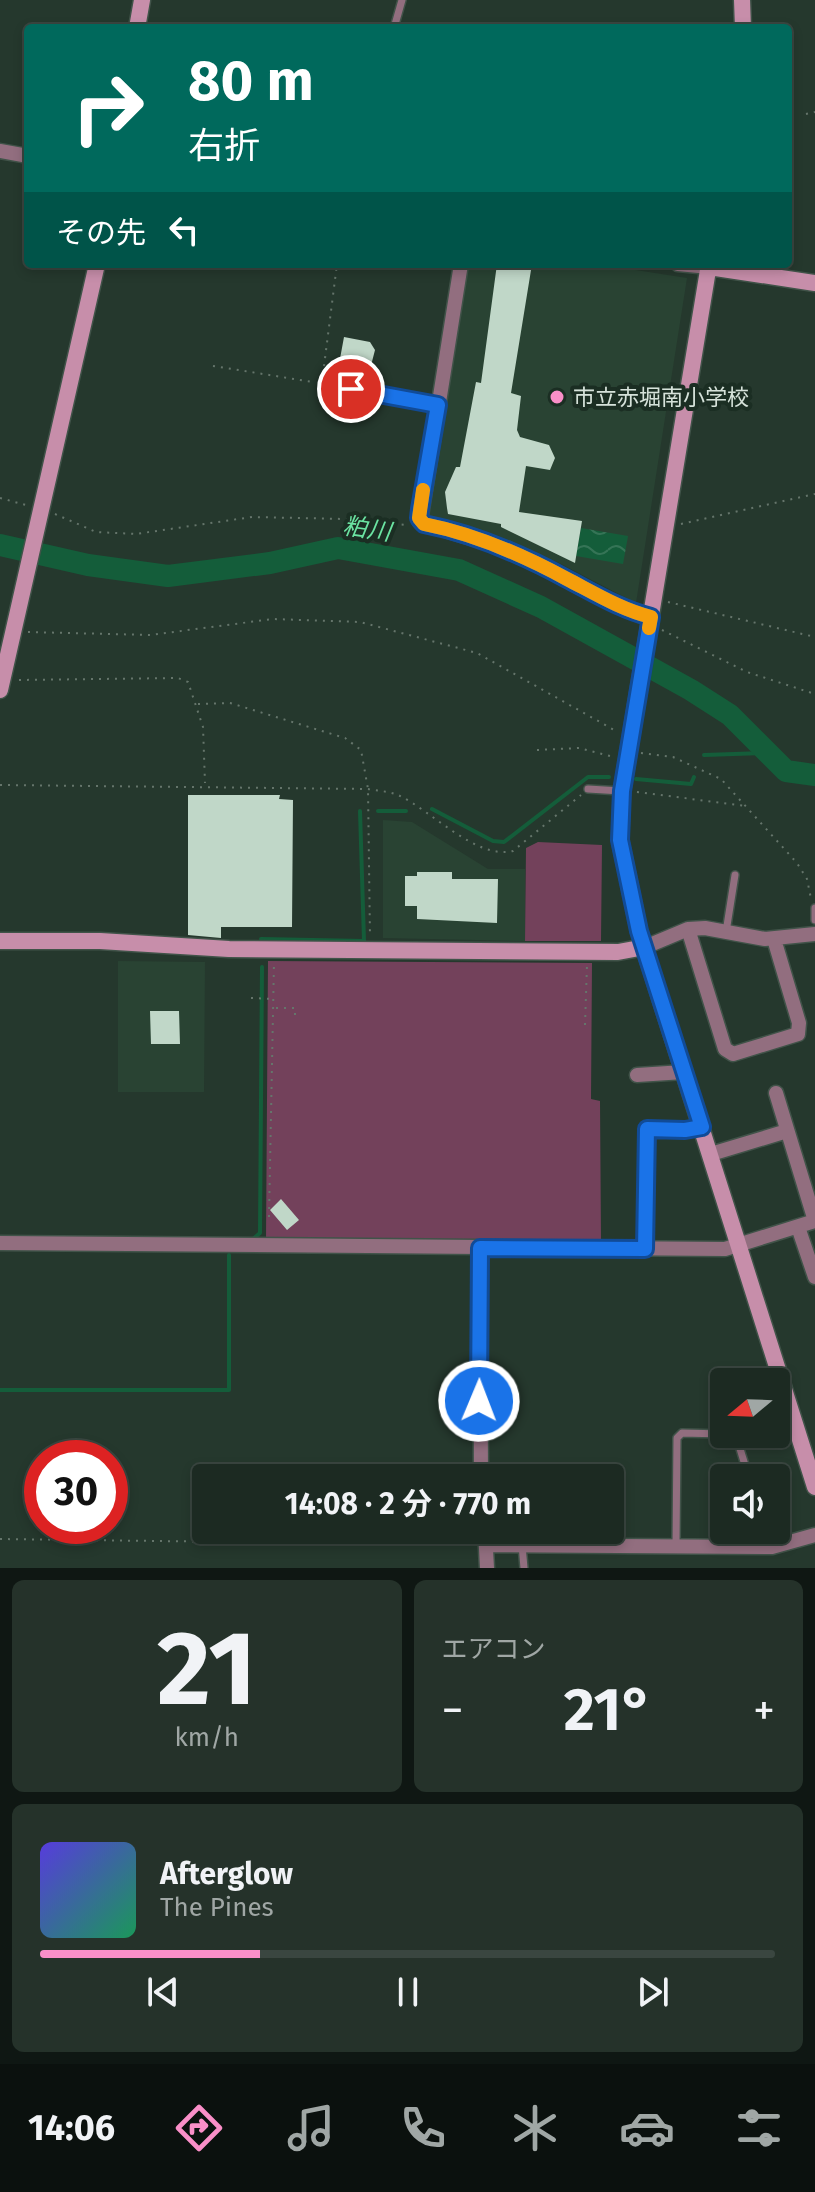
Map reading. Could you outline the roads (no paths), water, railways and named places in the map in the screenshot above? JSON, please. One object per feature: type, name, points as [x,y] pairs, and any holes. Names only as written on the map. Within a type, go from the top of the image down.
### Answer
[{"type":"street","points":[[138,24],[142,0]]},
{"type":"street","points":[[742,0],[743,24]]},
{"type":"street","points":[[0,151],[24,155]]},
{"type":"street","points":[[1,685],[96,268]]},
{"type":"street","points":[[460,268],[420,522],[508,549],[652,625]]},
{"type":"street","points":[[709,268],[664,528],[652,625],[622,791],[622,850],[645,947],[815,1487]]},
{"type":"street","points":[[721,268],[815,283]]},
{"type":"street","points":[[688,929],[725,1049],[733,1054],[798,1034],[799,1023],[774,939]]},
{"type":"street","points":[[0,941],[618,952],[645,947],[688,929],[774,939],[815,934]]},
{"type":"street","points":[[637,1075],[684,1072]]},
{"type":"street","points":[[0,1243],[645,1249],[741,1246],[815,1221],[776,1093]]},
{"type":"street","points":[[645,1249],[647,1129],[702,1127]]},
{"type":"street","points":[[711,1154],[787,1131]]},
{"type":"street","points":[[798,1227],[815,1277]]},
{"type":"street","points":[[480,1248],[481,1464]]},
{"type":"street","points":[[517,1544],[766,1546],[815,1535]]},
{"type":"street","points":[[485,1544],[487,1568]]},
{"type":"lane","points":[[395,24],[402,0]]},
{"type":"lane","points":[[322,383],[438,405]]},
{"type":"lane","points":[[588,789],[622,791]]},
{"type":"lane","points":[[726,932],[735,875]]},
{"type":"lane","points":[[814,908],[815,920]]},
{"type":"lane","points":[[676,1545],[677,1438],[682,1433],[710,1434]]},
{"type":"lane","points":[[522,1545],[524,1568]]},
{"type":"water","points":[[581,528],[628,536],[623,564],[576,556]]},
{"type":"waterway","name":"粕川","points":[[0,545],[88,565],[168,576],[270,563],[338,548],[459,570],[541,607],[691,690],[730,715],[786,771],[815,775]]},
{"type":"waterway","points":[[704,755],[764,753]]},
{"type":"waterway","points":[[432,809],[493,841],[504,842],[588,777],[609,777]]},
{"type":"waterway","points":[[636,779],[691,784],[694,777]]},
{"type":"waterway","points":[[261,939],[364,941],[360,811]]},
{"type":"waterway","points":[[378,811],[406,811]]},
{"type":"waterway","points":[[253,1239],[260,1233],[262,967]]},
{"type":"waterway","points":[[0,1390],[229,1390],[229,1255]]},
{"type":"place","name":"市立赤堀南小学校","points":[[557,397]]}]
